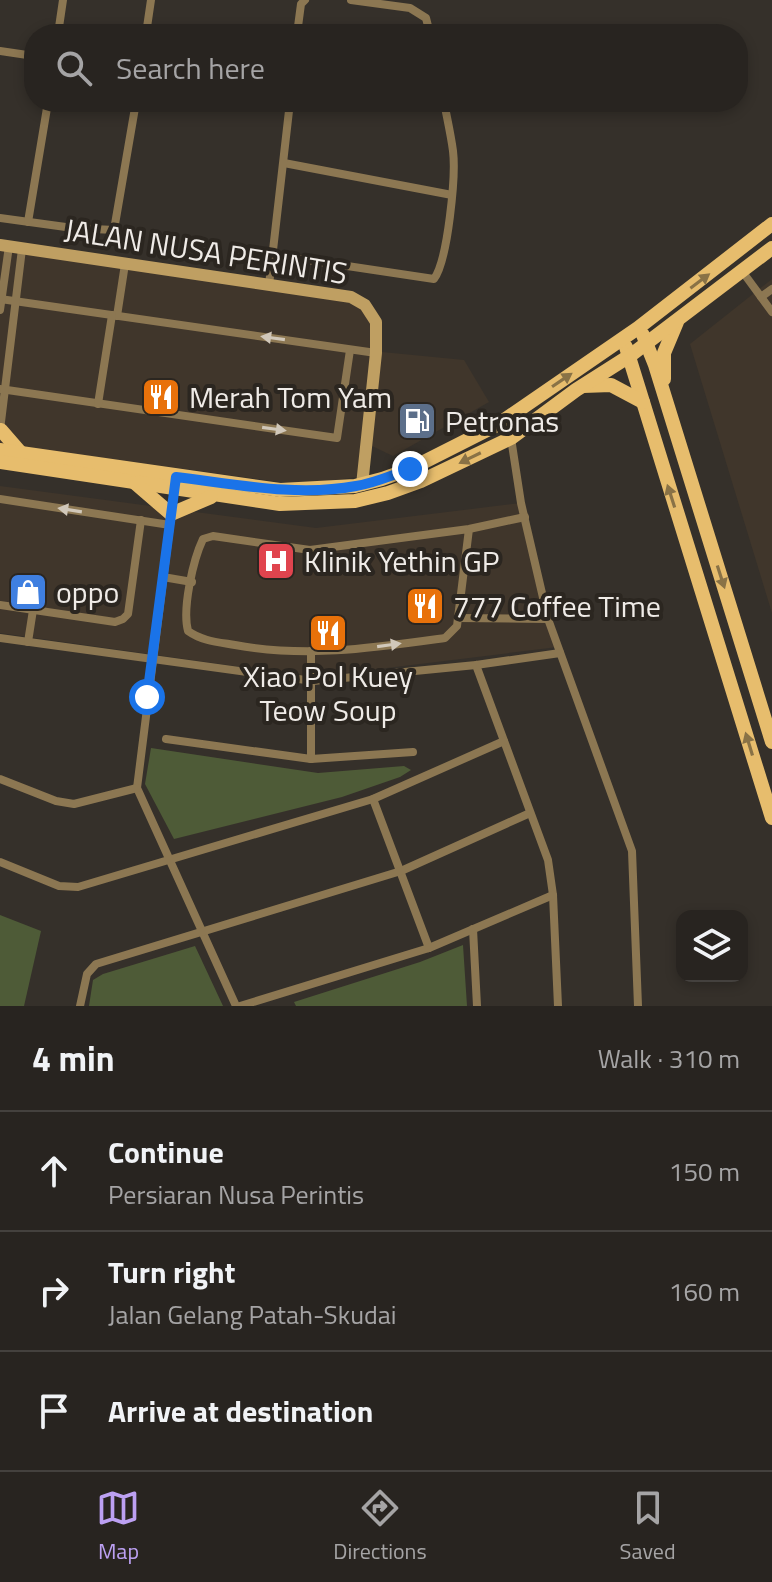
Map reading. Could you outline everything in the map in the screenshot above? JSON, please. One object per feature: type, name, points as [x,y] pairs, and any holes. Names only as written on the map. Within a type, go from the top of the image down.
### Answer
[{"type":"main road","points":[[0,462],[134,482],[280,490],[362,485],[410,469],[491,428],[622,340],[772,224]]},
{"type":"main road","points":[[0,450],[176,483],[215,495],[280,504],[355,501],[388,493],[421,481],[511,438],[631,355],[772,248]]},
{"type":"main road","points":[[664,396],[664,353],[678,320]]},
{"type":"main road","points":[[638,328],[647,342],[772,742]]},
{"type":"main road","points":[[622,340],[631,355],[772,818]]},
{"type":"main road","points":[[582,386],[611,385],[643,402]]},
{"type":"main road","points":[[0,432],[22,453]]},
{"type":"main road","points":[[134,482],[170,520],[191,503],[215,495]]},
{"type":"street","points":[[59,24],[63,0]]},
{"type":"street","points":[[147,24],[151,0]]},
{"type":"street","points":[[298,24],[301,4],[305,0]]},
{"type":"street","points":[[351,0],[410,8],[426,18],[428,24]]},
{"type":"street","points":[[0,51],[24,55]]},
{"type":"street","points":[[28,222],[46,112]]},
{"type":"street","points":[[0,218],[114,230],[134,112]]},
{"type":"street","points":[[269,285],[289,112]]},
{"type":"street","points":[[274,255],[434,279],[439,272],[452,195],[453,152],[446,112]]},
{"type":"street","points":[[284,163],[452,195]]},
{"type":"street","points":[[0,310],[4,245]]},
{"type":"street","name":"JALAN NUSA PERINTIS","points":[[4,245],[351,297],[365,305],[376,322],[376,353],[362,485]]},
{"type":"street","points":[[0,432],[22,249]]},
{"type":"street","points":[[98,404],[125,264]]},
{"type":"street","points":[[742,271],[772,312]]},
{"type":"street","points":[[761,297],[772,289]]},
{"type":"street","points":[[1,299],[376,353]]},
{"type":"street","points":[[3,390],[337,438],[350,350]]},
{"type":"street","points":[[511,438],[548,619],[632,851],[638,1006]]},
{"type":"street","points":[[176,483],[137,788],[238,1006],[429,948],[553,895]]},
{"type":"street","points":[[0,499],[141,520],[170,520]]},
{"type":"street","points":[[469,529],[457,622],[445,638],[345,651],[271,651],[198,639],[188,631],[185,619],[198,550],[203,539],[213,536],[310,550],[469,529],[525,517]]},
{"type":"street","points":[[0,605],[115,622],[123,619],[128,614],[141,520]]},
{"type":"street","points":[[163,577],[192,582]]},
{"type":"street","points":[[28,642],[33,610]]},
{"type":"street","points":[[457,622],[548,619]]},
{"type":"street","points":[[0,638],[313,681],[476,665],[560,653]]},
{"type":"street","points":[[311,651],[311,759]]},
{"type":"street","points":[[476,665],[548,860],[553,895],[558,1006]]},
{"type":"street","points":[[166,739],[311,759],[413,752]]},
{"type":"street","points":[[0,862],[69,888],[373,799],[504,741]]},
{"type":"street","points":[[0,779],[56,801],[74,804],[137,788]]},
{"type":"street","points":[[373,799],[429,948]]},
{"type":"street","points":[[80,1006],[87,974],[96,964],[401,871],[530,813]]},
{"type":"street","points":[[473,929],[477,1006]]},
{"type":"shaded area","points":[[0,250],[196,277],[365,305],[376,322],[363,476],[301,485],[0,444]]},
{"type":"shaded area","points":[[772,279],[772,613],[690,344]]},
{"type":"shaded area","points":[[382,352],[464,360],[489,402],[393,456],[372,446]]},
{"type":"shaded area","points":[[0,486],[316,528],[521,503],[558,647],[313,677],[0,633]]},
{"type":"green space","points":[[151,748],[318,773],[404,766],[411,770],[400,777],[342,797],[174,839],[145,784]]},
{"type":"green space","points":[[0,915],[41,931],[24,1006],[0,1006]]},
{"type":"green space","points":[[463,945],[467,1006],[296,1006],[294,1002],[420,962]]},
{"type":"green space","points":[[195,946],[223,1006],[89,1006],[93,980],[103,974]]},
{"type":"place","name":"Merah Tom Yam","points":[[161,397]]},
{"type":"place","name":"Petronas","points":[[417,421]]},
{"type":"place","name":"Klinik Yethin GP","points":[[276,561]]},
{"type":"place","name":"oppo","points":[[28,592]]},
{"type":"place","name":"777 Coffee Time","points":[[425,606]]},
{"type":"place","name":"Xiao Pol Kuey Teow Soup","points":[[328,633]]},
{"type":"route","points":[[147,697],[176,477],[280,490],[305,490],[355,486],[410,469]]}]
